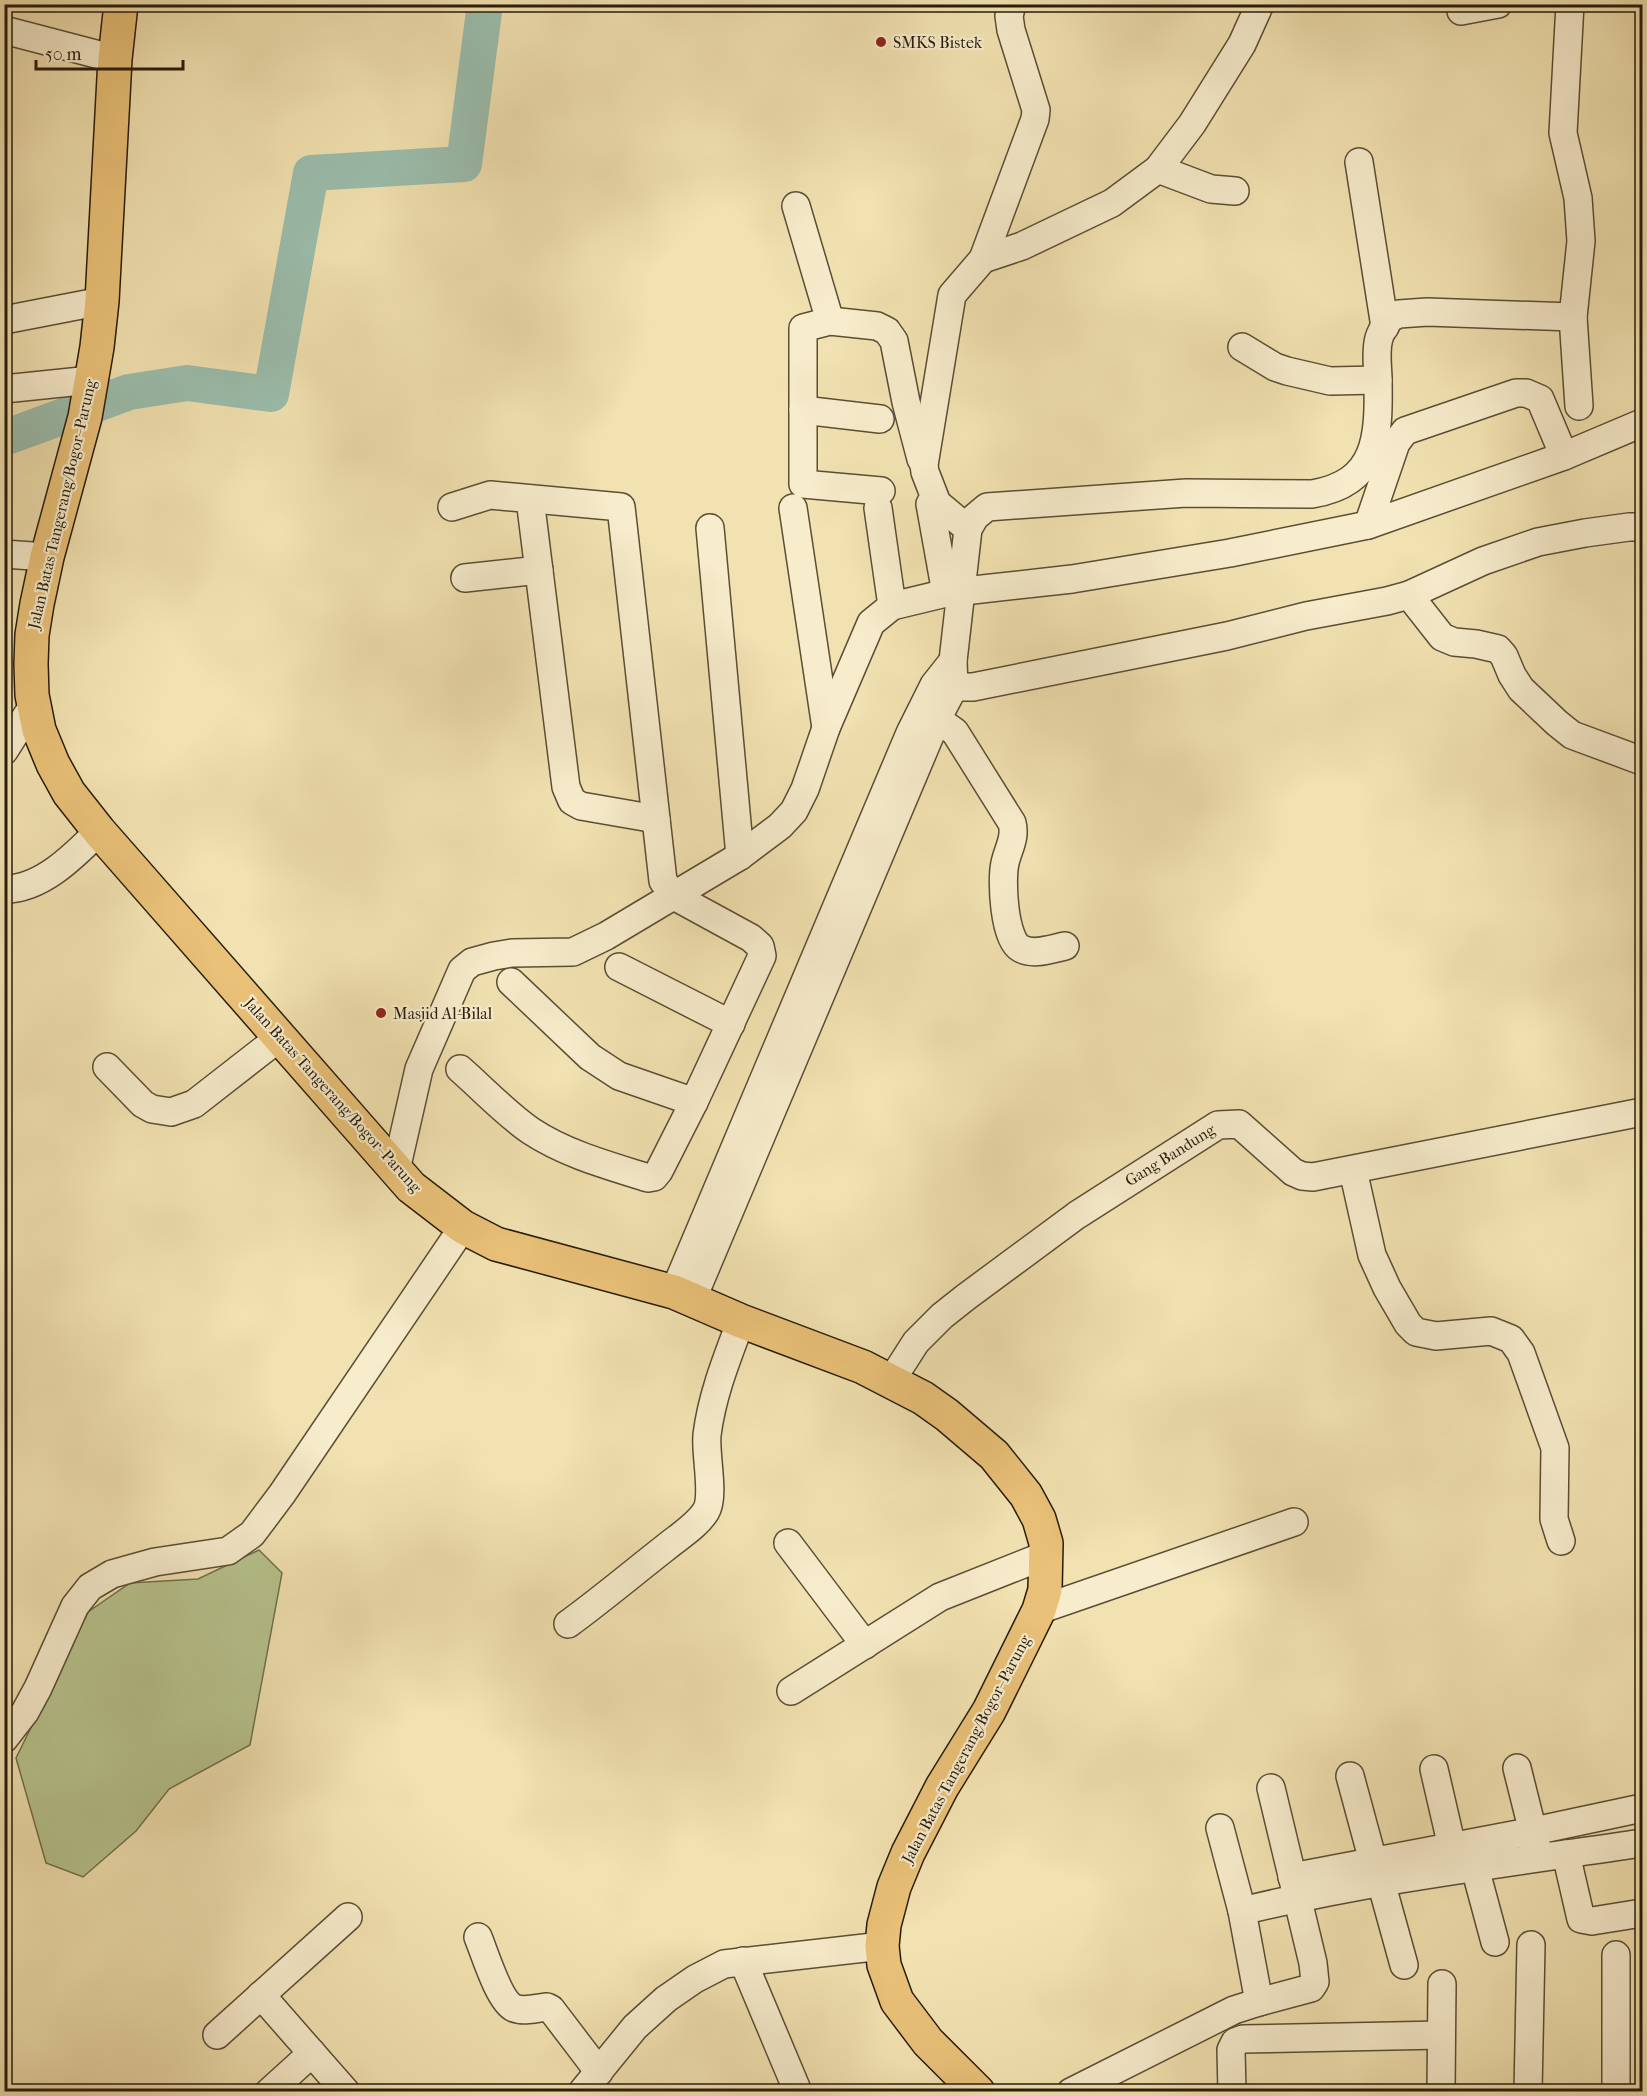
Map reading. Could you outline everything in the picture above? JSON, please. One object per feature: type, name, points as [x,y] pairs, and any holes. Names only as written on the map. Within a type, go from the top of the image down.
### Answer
[{"type":"main road","name":"Jalan Batas Tangerang/Bogor–Parung","points":[[121,4],[115,58],[102,301],[91,380],[85,417],[47,556],[32,635],[31,664],[34,704],[39,730],[53,764],[69,793],[99,831],[411,1187],[463,1227],[496,1244],[683,1296],[741,1321],[863,1367],[891,1381],[923,1398],[947,1415],[994,1455],[1026,1495],[1039,1519],[1046,1543],[1045,1590],[1039,1610],[989,1711],[942,1787],[908,1853],[894,1887],[884,1925],[882,1946],[884,1965],[897,2001],[928,2042],[978,2091]]},
{"type":"street","points":[[925,472],[924,465],[952,295],[983,259],[1035,119],[1036,110],[1011,30],[1009,16],[1012,4]]},
{"type":"street","points":[[983,259],[1022,246],[1112,203],[1158,169],[1198,114],[1242,44],[1260,4]]},
{"type":"street","points":[[1461,11],[1498,4]]},
{"type":"street","points":[[1569,4],[1563,132],[1578,198],[1581,242],[1573,317],[1579,406]]},
{"type":"street","points":[[4,30],[115,58]]},
{"type":"street","points":[[1359,162],[1385,327]]},
{"type":"street","points":[[1158,169],[1210,189],[1234,191]]},
{"type":"street","points":[[796,206],[830,321]]},
{"type":"street","points":[[4,320],[102,301]]},
{"type":"street","points":[[683,1296],[937,719],[954,674],[954,592],[968,529],[975,517],[987,507],[1186,493],[1312,494],[1340,487],[1352,480],[1359,472],[1374,445],[1377,428],[1377,351],[1379,338],[1390,318],[1411,312],[1573,317]]},
{"type":"street","points":[[892,606],[879,499],[803,484],[803,328],[830,321],[877,326],[887,331],[894,341],[906,402],[925,472],[937,503],[968,529]]},
{"type":"street","points":[[1242,347],[1275,367],[1309,376],[1330,381],[1378,380]]},
{"type":"street","points":[[4,389],[91,380]]},
{"type":"street","points":[[1368,525],[1396,443],[1405,431],[1516,393],[1526,393],[1540,399],[1564,456]]},
{"type":"street","points":[[803,410],[880,419]]},
{"type":"street","points":[[396,1170],[419,1069],[462,970],[472,962],[512,953],[573,952],[606,936],[740,856],[780,826],[794,811],[806,789],[826,728],[872,623],[892,606],[954,592],[1072,579],[1230,553],[1368,525],[1564,456],[1642,423]]},
{"type":"street","points":[[452,507],[490,495],[621,507],[663,881],[674,896],[750,938],[760,946],[762,956],[694,1102],[654,1178],[592,1161],[539,1136],[460,1069]]},
{"type":"street","points":[[530,499],[566,787],[572,801],[581,806],[656,819]]},
{"type":"street","points":[[930,504],[954,592]]},
{"type":"street","points":[[793,508],[826,728]]},
{"type":"street","points":[[954,674],[973,687],[1227,636],[1409,595],[1482,561],[1538,542],[1585,533],[1642,527]]},
{"type":"street","points":[[710,528],[740,856]]},
{"type":"street","points":[[4,554],[47,556]]},
{"type":"street","points":[[465,578],[539,570]]},
{"type":"street","points":[[1409,595],[1442,637],[1454,642],[1498,649],[1521,689],[1572,735],[1642,761]]},
{"type":"street","points":[[683,1296],[910,733],[934,685],[954,674]]},
{"type":"street","points":[[4,751],[34,704]]},
{"type":"street","points":[[937,719],[946,724],[960,739],[1012,823],[1013,838],[1003,878],[1009,932],[1013,942],[1019,948],[1030,952],[1065,946]]},
{"type":"street","points":[[4,890],[30,885],[67,862],[99,831]]},
{"type":"street","points":[[619,967],[731,1024]]},
{"type":"street","points":[[511,982],[590,1057],[618,1076],[694,1102]]},
{"type":"street","points":[[107,1067],[143,1104],[152,1109],[171,1112],[194,1104],[280,1036]]},
{"type":"street","name":"Gang Bandung","points":[[891,1381],[916,1342],[942,1316],[966,1297],[1086,1209],[1218,1125],[1239,1124],[1293,1172],[1313,1177],[1642,1112]]},
{"type":"street","points":[[1353,1170],[1372,1255],[1408,1324],[1416,1332],[1436,1336],[1491,1331],[1511,1339],[1521,1353],[1555,1448],[1554,1519],[1561,1541]]},
{"type":"street","points":[[4,1739],[25,1712],[75,1606],[90,1587],[112,1574],[155,1562],[228,1551],[252,1534],[282,1494],[463,1227]]},
{"type":"street","points":[[568,1624],[606,1596],[690,1527],[706,1511],[711,1494],[707,1437],[711,1414],[720,1378],[741,1321]]},
{"type":"street","points":[[1039,1610],[1294,1522]]},
{"type":"street","points":[[788,1543],[865,1645]]},
{"type":"street","points":[[791,1691],[940,1597],[1046,1555]]},
{"type":"street","points":[[1517,1768],[1539,1858]]},
{"type":"street","points":[[1434,1769],[1452,1847]]},
{"type":"street","points":[[1350,1776],[1404,1965]]},
{"type":"street","points":[[1071,2091],[1234,2010],[1311,1988],[1315,1982],[1295,1887],[1270,1788]]},
{"type":"street","points":[[1377,1872],[1452,1847],[1642,1808]]},
{"type":"street","points":[[1220,1828],[1242,1911],[1259,2002]]},
{"type":"street","points":[[1242,1911],[1295,1887],[1377,1872],[1475,1868],[1642,1843]]},
{"type":"street","points":[[1566,1854],[1581,1918],[1592,1921],[1642,1913]]},
{"type":"street","points":[[1475,1868],[1495,1942]]},
{"type":"street","points":[[216,2035],[348,1917]]},
{"type":"street","points":[[478,1937],[504,2001],[514,2008],[547,2007],[551,2009],[590,2082],[635,2027],[666,1999],[695,1979],[724,1964],[743,1960],[882,1946]]},
{"type":"street","points":[[1528,2091],[1531,1945]]},
{"type":"street","points":[[1616,1955],[1616,2091]]},
{"type":"street","points":[[743,1960],[798,2091]]},
{"type":"street","points":[[1441,2091],[1442,1984]]},
{"type":"street","points":[[261,1995],[346,2091]]},
{"type":"street","points":[[1232,2091],[1232,2049],[1235,2042],[1243,2039],[1441,2035]]},
{"type":"street","points":[[269,2091],[312,2053]]},
{"type":"green space","points":[[259,1550],[282,1573],[250,1745],[169,1789],[136,1831],[83,1877],[46,1863],[16,1758],[88,1612],[130,1583],[198,1579]]},
{"type":"waterway","points":[[4,438],[129,392],[187,383],[271,394],[311,173],[464,164],[485,4]]},
{"type":"place","name":"SMKS Bistek","points":[[881,42]]},
{"type":"place","name":"Masjid Al-Bilal","points":[[381,1013]]}]
